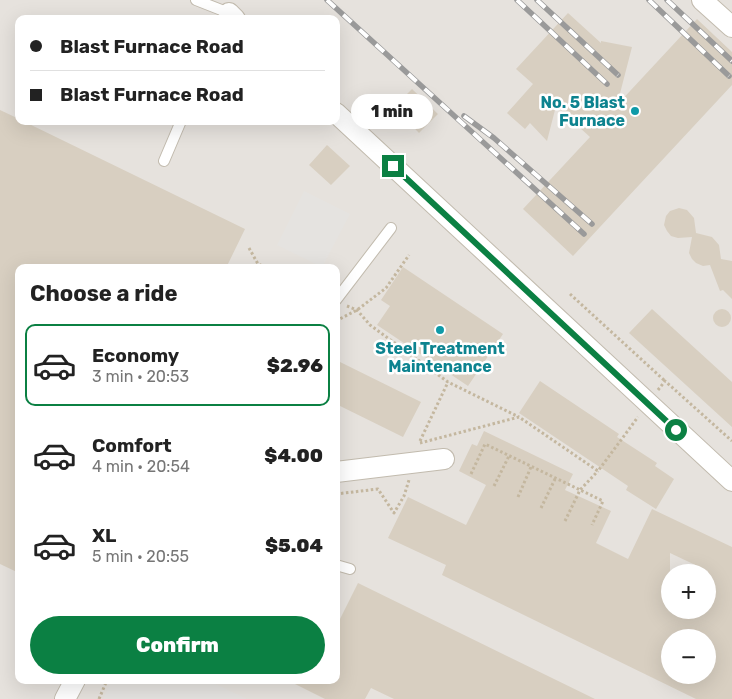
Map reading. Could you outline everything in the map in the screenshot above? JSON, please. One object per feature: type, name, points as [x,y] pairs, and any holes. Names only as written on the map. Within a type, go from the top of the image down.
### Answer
[{"type":"street","points":[[702,0],[732,27]]},
{"type":"street","points":[[340,117],[732,481]]},
{"type":"street","points":[[340,472],[444,459]]},
{"type":"street","points":[[65,699],[73,684]]},
{"type":"lane","points":[[196,0],[231,14]]},
{"type":"lane","points":[[164,161],[179,125]]},
{"type":"lane","points":[[340,302],[391,228]]},
{"type":"lane","points":[[340,566],[350,569]]},
{"type":"path","points":[[249,248],[258,264]]},
{"type":"path","points":[[340,318],[357,310],[386,288],[409,255]]},
{"type":"path","points":[[570,294],[732,441]]},
{"type":"path","points":[[340,302],[357,310],[370,325],[448,382],[519,417],[598,471]]},
{"type":"path","points":[[565,520],[580,490],[598,471],[665,381]]},
{"type":"path","points":[[340,494],[378,490],[394,513],[404,496],[420,442],[448,382]]},
{"type":"path","points":[[420,442],[519,417]]},
{"type":"path","points":[[471,474],[485,444],[603,501],[592,524]]},
{"type":"path","points":[[494,486],[509,456]]},
{"type":"path","points":[[518,497],[531,467]]},
{"type":"path","points":[[541,508],[555,479]]},
{"type":"path","points":[[99,699],[105,684]]},
{"type":"shaded area","points":[[0,0],[732,0],[732,699],[0,699]]},
{"type":"shaded area","points":[[304,191],[350,214],[324,264],[316,264],[277,245]]},
{"type":"shaded area","points":[[110,684],[215,684],[247,699],[103,699]]},
{"type":"building","name":"No. 5 Blast Furnace","points":[[568,13],[601,43],[601,41],[632,47],[617,105],[697,19],[732,52],[732,85],[573,256],[523,209],[590,137],[556,106],[547,141],[530,123],[525,129],[507,113],[533,84],[516,69]]},
{"type":"building","points":[[412,89],[438,114],[419,133],[394,107]]},
{"type":"building","points":[[0,110],[15,117],[15,125],[31,125],[245,229],[228,264],[15,264],[15,571],[0,564]]},
{"type":"building","points":[[327,145],[350,166],[331,185],[309,165]]},
{"type":"building","points":[[679,208],[687,210],[694,218],[696,233],[712,237],[719,245],[721,259],[732,261],[732,299],[723,290],[720,291],[710,265],[703,266],[692,259],[689,253],[692,237],[678,238],[671,236],[667,231],[664,225],[666,216],[670,211]]},
{"type":"building","name":"Steel Treatment Maintenance","points":[[403,267],[503,334],[468,386],[377,325],[390,306],[381,300]]},
{"type":"building","points":[[652,309],[732,382],[732,427],[629,333]]},
{"type":"building","points":[[722,309],[728,312],[731,318],[728,324],[722,327],[716,324],[713,318],[716,312]]},
{"type":"building","points":[[340,362],[421,402],[403,437],[340,406]]},
{"type":"building","points":[[540,381],[619,434],[617,437],[657,463],[655,466],[674,479],[656,509],[626,490],[628,486],[519,413]]},
{"type":"building","points":[[484,431],[573,474],[565,490],[611,511],[596,543],[628,559],[652,509],[732,547],[732,699],[696,699],[665,684],[716,684],[716,629],[661,629],[661,682],[442,575],[446,565],[388,538],[408,497],[466,525],[486,485],[459,471],[472,444],[477,446]]},
{"type":"building","points":[[358,583],[595,699],[394,699],[371,688],[365,699],[325,699],[295,684],[340,684],[340,619]]},
{"type":"railway","points":[[327,0],[584,234]]},
{"type":"railway","points":[[517,0],[607,84]]},
{"type":"railway","points":[[537,0],[618,75]]},
{"type":"railway","points":[[649,0],[729,76]]},
{"type":"railway","points":[[667,0],[732,61]]},
{"type":"railway","points":[[464,116],[494,138],[592,224]]},
{"type":"place","name":"No. 5 Blast Furnace","points":[[635,111]]},
{"type":"place","name":"Steel Treatment Maintenance","points":[[440,330]]},
{"type":"route","points":[[393,166],[676,430]]}]
